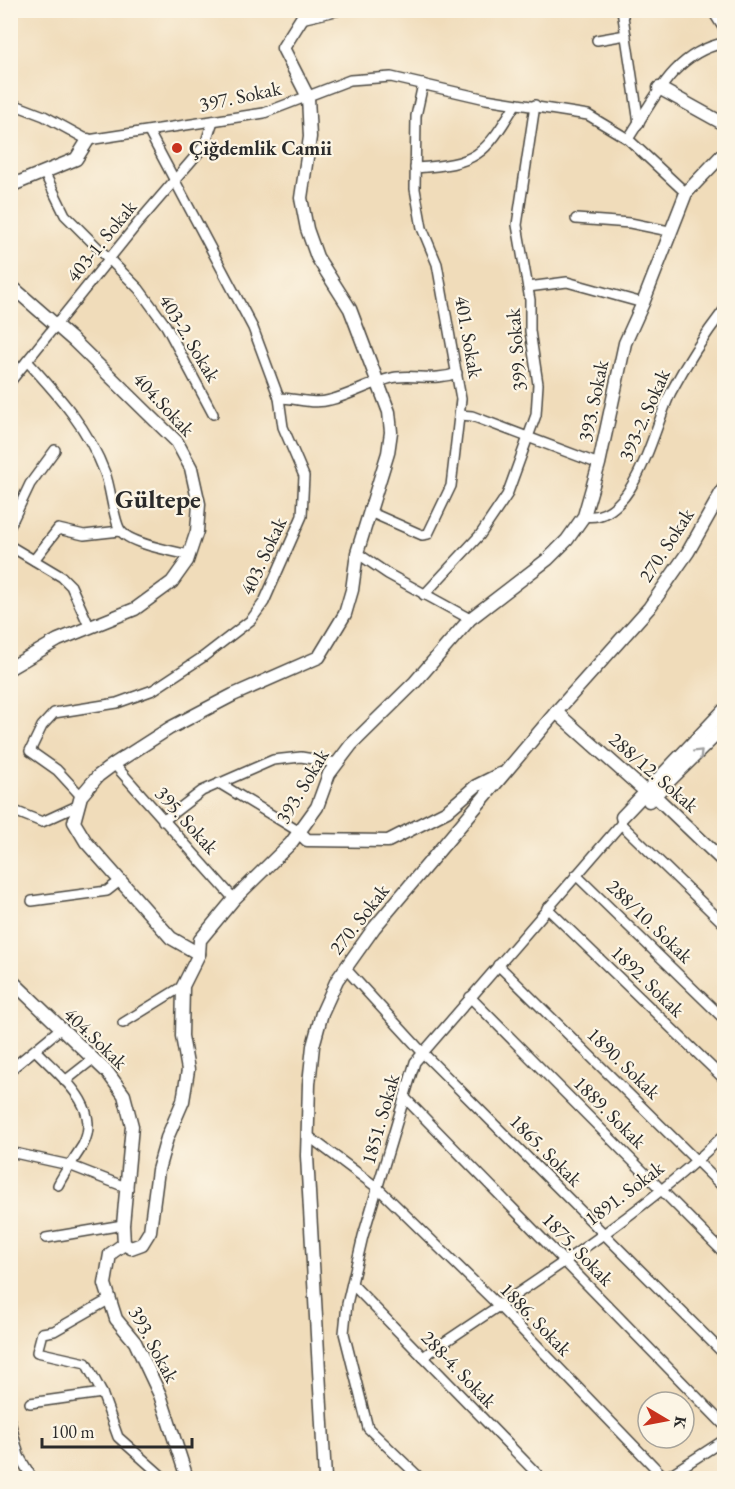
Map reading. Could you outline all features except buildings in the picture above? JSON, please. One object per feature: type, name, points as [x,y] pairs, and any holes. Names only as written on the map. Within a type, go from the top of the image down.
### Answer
[{"type":"street","points":[[12,810],[42,822],[79,801],[98,776],[170,728],[319,657],[345,614],[352,590],[357,553],[372,513],[391,432],[389,412],[380,383],[350,309],[317,257],[307,229],[301,198],[310,137],[308,97],[283,48],[304,15],[340,10]]},
{"type":"street","points":[[622,10],[639,123]]},
{"type":"street","points":[[712,10],[724,29]]},
{"type":"street","points":[[597,40],[627,35]]},
{"type":"street","points":[[628,139],[659,88],[695,54],[724,43]]},
{"type":"street","name":"397. Sokak","points":[[88,140],[264,113],[350,80],[390,76],[515,105],[535,105],[588,115],[628,139],[686,193]]},
{"type":"street","name":"401. Sokak","points":[[372,513],[422,535],[428,534],[451,486],[460,415],[457,373],[437,264],[422,228],[416,189],[416,116],[423,84]]},
{"type":"street","points":[[659,88],[724,124]]},
{"type":"street","points":[[10,103],[44,116],[88,140],[76,159],[10,186]]},
{"type":"street","points":[[415,168],[440,166],[477,155],[487,147],[515,105]]},
{"type":"street","name":"399. Sokak","points":[[424,595],[480,535],[507,495],[536,415],[538,393],[532,358],[528,287],[518,225],[535,105]]},
{"type":"street","name":"403-1. Sokak","points":[[10,382],[205,145],[213,121]]},
{"type":"street","name":"403. Sokak","points":[[79,801],[57,770],[30,751],[42,726],[54,713],[117,703],[153,690],[251,620],[264,602],[278,566],[298,529],[305,494],[304,476],[283,427],[279,398],[253,328],[149,132]]},
{"type":"street","name":"393. Sokak","points":[[187,1479],[160,1395],[135,1342],[116,1319],[105,1284],[110,1254],[124,1244],[131,1248],[142,1244],[150,1231],[158,1170],[167,1138],[183,1101],[188,1070],[182,1036],[183,986],[200,954],[200,940],[234,899],[291,843],[302,836],[317,807],[329,774],[351,745],[415,682],[470,619],[548,559],[567,540],[584,516],[600,464],[625,343],[644,303],[669,231],[686,193],[724,153]]},
{"type":"street","name":"403-2. Sokak","points":[[44,172],[65,215],[139,289],[166,326],[213,414]]},
{"type":"street","points":[[576,219],[630,223],[669,231]]},
{"type":"street","points":[[528,287],[567,282],[644,303]]},
{"type":"street","name":"404.Sokak","points":[[10,285],[56,325],[177,442],[191,468],[199,504],[197,531],[189,555],[172,582],[135,609],[58,640],[10,668]]},
{"type":"street","name":"393-2. Sokak","points":[[584,516],[592,518],[600,514],[629,492],[670,395],[697,345],[724,310]]},
{"type":"street","points":[[27,361],[73,412],[86,432],[106,474],[120,531],[128,537],[156,548],[189,555]]},
{"type":"street","points":[[279,398],[296,398],[314,403],[330,400],[394,378],[433,380],[457,373]]},
{"type":"street","points":[[460,415],[472,416],[528,439],[600,464]]},
{"type":"street","points":[[10,526],[30,484],[55,450]]},
{"type":"street","name":"270. Sokak","points":[[325,1479],[307,1135],[313,1046],[322,1013],[345,968],[374,928],[556,712],[649,608],[688,552],[724,488]]},
{"type":"street","points":[[34,560],[57,529],[84,535],[120,531]]},
{"type":"street","points":[[10,546],[62,577],[71,586],[90,628]]},
{"type":"street","points":[[357,553],[424,595],[470,619]]},
{"type":"street","points":[[651,795],[724,710]]},
{"type":"street","name":"288/12. Sokak","points":[[556,712],[724,862]]},
{"type":"street","points":[[724,727],[622,820],[724,924]]},
{"type":"street","points":[[163,821],[202,791],[261,764],[288,756],[337,763]]},
{"type":"street","name":"395. Sokak","points":[[114,764],[234,899]]},
{"type":"street","points":[[219,783],[302,836],[388,841],[447,811],[476,786],[507,770]]},
{"type":"street","points":[[79,801],[74,822],[86,842],[171,938],[200,954]]},
{"type":"street","name":"1851. Sokak","points":[[420,1479],[368,1428],[344,1333],[363,1236],[379,1189],[415,1062],[622,820]]},
{"type":"street","name":"288/10. Sokak","points":[[576,875],[724,1019]]},
{"type":"street","points":[[32,901],[106,891],[121,880]]},
{"type":"street","name":"1892. Sokak","points":[[547,908],[724,1079]]},
{"type":"street","name":"1890. Sokak","points":[[498,965],[724,1188]]},
{"type":"street","name":"1865. Sokak","points":[[345,968],[423,1053],[724,1354]]},
{"type":"street","name":"404.Sokak","points":[[10,979],[108,1074],[124,1095],[132,1126],[123,1225],[124,1244]]},
{"type":"street","points":[[123,1023],[183,986]]},
{"type":"street","name":"1889. Sokak","points":[[470,997],[724,1253]]},
{"type":"street","points":[[10,1070],[60,1029]]},
{"type":"street","points":[[36,1051],[76,1092],[88,1117],[84,1143],[58,1185]]},
{"type":"street","points":[[65,1081],[93,1059]]},
{"type":"street","name":"1875. Sokak","points":[[405,1098],[724,1425]]},
{"type":"street","name":"1886. Sokak","points":[[307,1135],[379,1189],[498,1305],[665,1479]]},
{"type":"street","name":"1891. Sokak","points":[[423,1357],[604,1232],[698,1160],[724,1135]]},
{"type":"street","points":[[10,1152],[69,1165],[128,1188]]},
{"type":"street","points":[[46,1238],[123,1225]]},
{"type":"street","name":"288-4. Sokak","points":[[352,1284],[541,1479]]},
{"type":"street","points":[[110,1299],[54,1332],[42,1333],[37,1352],[86,1363],[102,1393],[118,1437],[164,1479]]},
{"type":"street","points":[[30,1403],[102,1393]]},
{"type":"street","points":[[10,1421],[19,1456],[32,1479]]},
{"type":"street","points":[[665,1479],[724,1440]]},
{"type":"place","name":"Çiğdemlik Camii","points":[[177,148]]},
{"type":"district","name":"Gültepe","points":[[158,499]]}]
